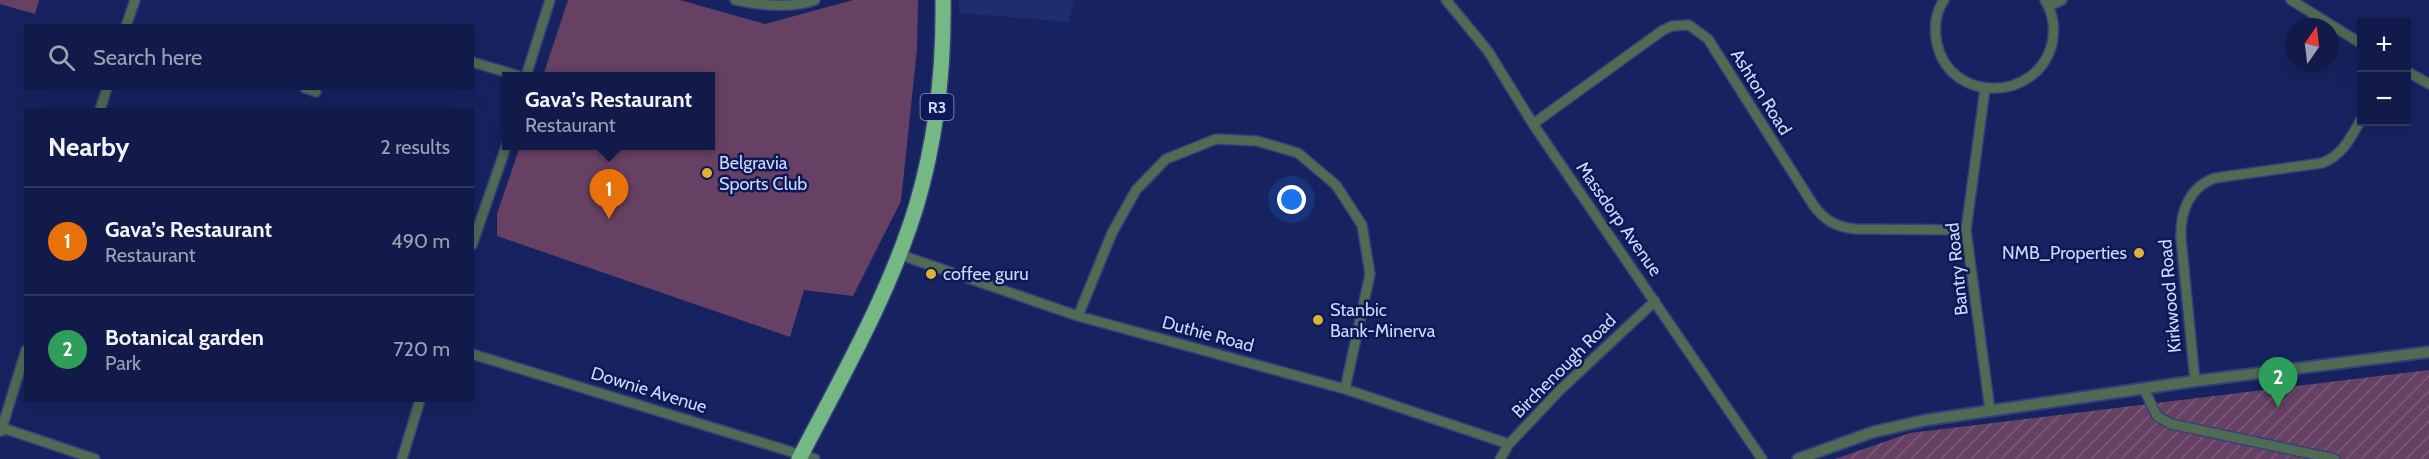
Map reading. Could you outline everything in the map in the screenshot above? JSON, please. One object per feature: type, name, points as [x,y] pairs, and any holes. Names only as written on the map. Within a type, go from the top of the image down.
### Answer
[{"type":"highway","name":"R3","points":[[805,458],[872,317],[915,209],[934,131],[942,57],[943,0]]},
{"type":"street","points":[[127,24],[135,0]]},
{"type":"street","points":[[527,72],[550,0]]},
{"type":"street","points":[[735,0],[775,5],[805,4],[815,0]]},
{"type":"street","name":"Massdorp Avenue","points":[[1446,0],[1488,51],[1533,124],[1762,459]]},
{"type":"street","points":[[1944,0],[1936,20],[1935,35],[1938,51],[1956,76],[1985,89],[2017,86],[2030,78],[2042,66],[2050,53],[2054,37],[2053,21],[2047,3],[2062,0]]},
{"type":"street","points":[[2291,0],[2357,41]]},
{"type":"street","name":"Ashton Road","points":[[1533,124],[1663,30],[1672,26],[1689,25],[1708,39],[1814,206],[1827,220],[1855,229],[1966,230]]},
{"type":"street","points":[[474,63],[506,72]]},
{"type":"street","points":[[2408,72],[2429,84]]},
{"type":"street","name":"Bantry Road","points":[[1985,89],[1966,230],[1990,410]]},
{"type":"street","points":[[101,108],[105,90]]},
{"type":"street","points":[[310,90],[316,92]]},
{"type":"street","name":"Kirkwood Road","points":[[2195,381],[2181,238],[2181,226],[2189,199],[2203,182],[2215,178],[2322,163],[2344,148],[2357,125]]},
{"type":"street","points":[[1078,316],[1112,233],[1136,190],[1166,159],[1216,139],[1257,141],[1298,153],[1336,185],[1362,225],[1370,274],[1345,389]]},
{"type":"street","points":[[474,239],[505,150]]},
{"type":"street","name":"Duthie Road","points":[[898,254],[1078,316],[1345,389],[1509,444]]},
{"type":"street","name":"Birchenough Road","points":[[1500,459],[1509,444],[1560,390],[1655,301]]},
{"type":"street","points":[[1798,459],[1886,429],[1990,410],[2195,381],[2429,352]]},
{"type":"street","name":"Downie Avenue","points":[[474,355],[805,458]]},
{"type":"street","points":[[24,357],[1,429],[95,459]]},
{"type":"street","points":[[2144,388],[2157,416],[2171,424],[2335,459]]},
{"type":"street","points":[[402,459],[419,402]]},
{"type":"shaded area","points":[[0,0],[39,0],[35,14],[0,4]]},
{"type":"shaded area","name":"Belgravia Sports Club","points":[[568,0],[680,0],[765,24],[853,0],[918,0],[917,49],[901,201],[853,296],[804,290],[790,337],[497,236],[497,214],[519,150],[715,150],[715,72],[544,72]]},
{"type":"shaded area","points":[[959,0],[1074,0],[1069,22],[959,13]]},
{"type":"shaded area","points":[[2429,370],[2429,459],[1835,459],[1910,433]]},
{"type":"place","name":"Belgravia Sports Club","points":[[707,173]]},
{"type":"place","name":"Gava’s Restaurant","points":[[609,219]]},
{"type":"place","name":"NMB_Properties","points":[[2139,253]]},
{"type":"place","name":"coffee guru","points":[[931,274]]},
{"type":"place","name":"Stanbic Bank-Minerva","points":[[1318,320]]},
{"type":"place","name":"Botanical garden","points":[[2278,407]]}]
